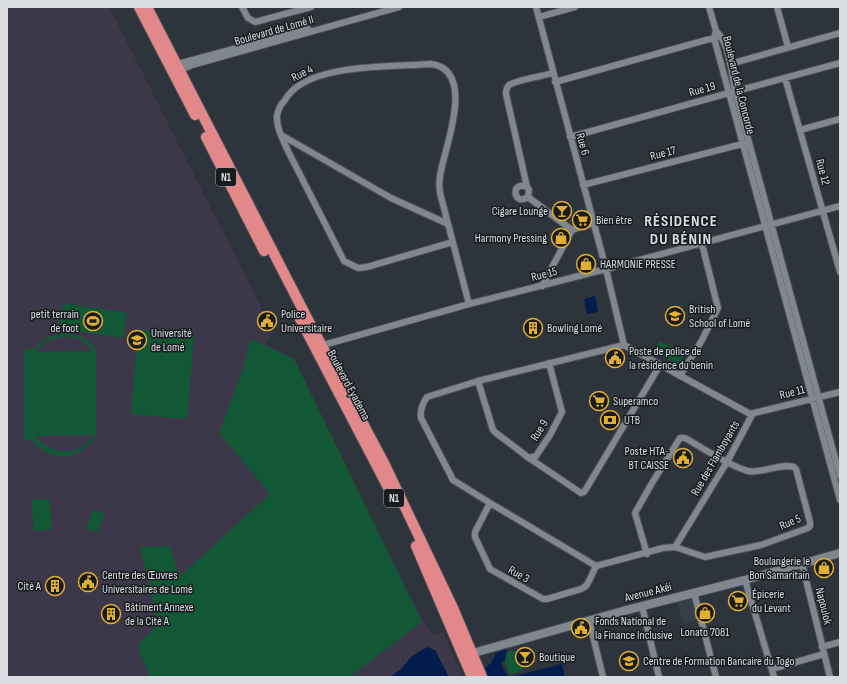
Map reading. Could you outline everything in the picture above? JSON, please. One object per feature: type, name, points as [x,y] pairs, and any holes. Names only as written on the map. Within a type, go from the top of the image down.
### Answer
[{"type":"highway","name":"Boulevard Eyadema","points":[[139,7],[175,68],[382,474],[467,654],[472,677]]},
{"type":"highway","name":"N1","points":[[147,7],[175,68]]},
{"type":"highway","name":"N1","points":[[467,654],[482,677]]},
{"type":"main road","name":"Avenue Akéi","points":[[467,654],[589,620],[746,580],[840,553]]},
{"type":"street","points":[[242,7],[248,18],[255,22],[311,7]]},
{"type":"street","name":"Boulevard de Lomé II","points":[[175,68],[386,7]]},
{"type":"street","name":"Boulevard de Lomé II","points":[[175,68],[192,65],[399,7]]},
{"type":"street","name":"Rue 6","points":[[536,7],[606,269],[624,345]]},
{"type":"street","points":[[539,17],[575,7]]},
{"type":"street","points":[[709,7],[716,31]]},
{"type":"street","points":[[777,7],[788,47]]},
{"type":"street","name":"Boulevard de la Concorde","points":[[732,92],[730,64],[722,36],[716,31],[714,38],[732,92],[746,143],[815,398],[840,500]]},
{"type":"street","points":[[730,64],[840,32]]},
{"type":"street","points":[[555,82],[722,36]]},
{"type":"street","name":"Rue 19","points":[[570,137],[840,63]]},
{"type":"street","name":"Rue 4","points":[[453,242],[367,267],[358,268],[344,261],[281,135],[277,117],[281,105],[292,91],[310,80],[340,71],[431,64],[438,65],[448,70],[452,78],[455,93],[452,132],[439,183],[469,304]]},
{"type":"street","points":[[528,197],[530,194],[527,187],[506,89],[509,85],[514,83],[553,73]]},
{"type":"street","name":"Rue 12","points":[[785,78],[822,210],[838,255],[840,272]]},
{"type":"street","points":[[800,130],[840,119]]},
{"type":"street","points":[[281,135],[391,198],[448,224]]},
{"type":"street","name":"Rue 17","points":[[583,185],[746,143]]},
{"type":"street","points":[[527,187],[523,185],[519,186],[515,193],[521,200],[528,197]]},
{"type":"street","points":[[528,197],[572,230]]},
{"type":"street","name":"Rue 15","points":[[317,346],[469,304],[702,244],[840,206]]},
{"type":"street","points":[[542,286],[572,230],[594,223]]},
{"type":"street","points":[[680,376],[702,340],[718,308],[702,244]]},
{"type":"street","points":[[624,345],[549,363],[427,397],[421,407],[421,418],[453,480],[596,566],[647,554],[663,548],[675,547]]},
{"type":"street","name":"Rue des Flamboyants","points":[[624,345],[752,416],[727,462],[675,547]]},
{"type":"street","name":"Rue 9","points":[[478,382],[493,430],[529,458],[536,456],[550,436],[562,412],[549,363]]},
{"type":"street","points":[[529,458],[577,491],[581,493],[584,492],[660,365]]},
{"type":"street","name":"Rue 11","points":[[750,414],[840,392]]},
{"type":"street","name":"Boulevard de la Concorde","points":[[815,398],[840,476]]},
{"type":"street","points":[[647,554],[635,513],[680,438],[685,438],[727,462]]},
{"type":"street","name":"Rue 5","points":[[675,547],[705,557],[761,546],[810,526],[794,467],[786,465],[748,471],[727,462]]},
{"type":"street","name":"Rue 3","points":[[490,503],[475,532],[475,537],[487,566],[493,572],[538,597],[548,599],[581,589],[586,586],[596,566]]},
{"type":"street","name":"Napoulok","points":[[802,564],[830,677]]},
{"type":"street","points":[[746,580],[774,677]]},
{"type":"street","points":[[694,593],[716,677]]},
{"type":"street","points":[[642,606],[659,677]]},
{"type":"street","points":[[589,620],[603,677]]},
{"type":"street","points":[[822,647],[840,642]]},
{"type":"street","points":[[772,669],[824,654]]},
{"type":"shaded area","name":"Université de Lomé","points":[[7,7],[109,7],[265,315],[272,318],[276,325],[265,344],[294,359],[410,597],[433,636],[443,633],[463,677],[7,677]]},
{"type":"shaded area","points":[[693,597],[699,619],[683,624],[677,601]]},
{"type":"green space","name":"petit terrain de foot","points":[[63,303],[127,313],[123,338],[59,328]]},
{"type":"green space","points":[[138,330],[194,336],[187,419],[131,414]]},
{"type":"green space","points":[[61,333],[77,335],[90,342],[96,351],[96,435],[87,446],[72,455],[57,456],[50,454],[37,446],[31,440],[24,440],[24,350],[34,349],[46,338]],"holes":[[[62,337],[71,337],[83,341],[92,351],[36,352],[46,341]],[[93,435],[89,441],[80,448],[69,451],[57,450],[44,445],[36,436]]]},
{"type":"green space","points":[[251,339],[294,359],[422,622],[349,677],[150,677],[139,651],[139,646],[142,640],[152,631],[155,624],[156,612],[140,547],[170,546],[179,577],[270,494],[219,433],[242,371]]},
{"type":"green space","points":[[660,341],[685,355],[686,354],[679,366],[653,351]]},
{"type":"green space","points":[[49,499],[52,530],[34,531],[31,500]]},
{"type":"green space","points":[[93,509],[105,514],[97,533],[86,528]]},
{"type":"green space","points":[[515,650],[523,670],[510,675],[502,654]]},
{"type":"water","points":[[595,296],[598,312],[587,314],[584,299]]},
{"type":"water","points":[[427,647],[435,650],[449,677],[390,677],[402,668],[412,656]]},
{"type":"water","points":[[505,649],[507,651],[505,660],[501,663],[508,677],[486,677],[483,670],[491,663],[495,656],[495,652],[496,653]]},
{"type":"water","points":[[562,664],[565,677],[511,677]]},
{"type":"place","name":"Cigare Lounge","points":[[562,211]]},
{"type":"place","name":"Bien être","points":[[582,220]]},
{"type":"place","name":"Harmony Pressing","points":[[561,238]]},
{"type":"place","name":"HARMONIE PRESSE","points":[[586,264]]},
{"type":"place","name":"British School of Lomé","points":[[675,316]]},
{"type":"place","name":"petit terrain de foot","points":[[93,321]]},
{"type":"place","name":"Police Universitaire","points":[[267,321]]},
{"type":"place","name":"Bowling Lomé","points":[[533,328]]},
{"type":"place","name":"Université de Lomé","points":[[137,340]]},
{"type":"place","name":"Poste de police de la résidence du benin","points":[[615,358]]},
{"type":"place","name":"Superamco","points":[[599,401]]},
{"type":"place","name":"UTB","points":[[610,420]]},
{"type":"place","name":"Poste HTA- BT CAISSE","points":[[683,458]]},
{"type":"place","name":"Boulangerie le Bon Samaritain","points":[[824,568]]},
{"type":"place","name":"Centre des Œuvres Universitaires de Lomé","points":[[88,582]]},
{"type":"place","name":"Cité A","points":[[55,586]]},
{"type":"place","name":"Épicerie du Levant","points":[[738,601]]},
{"type":"place","name":"Lonato 7081","points":[[705,613]]},
{"type":"place","name":"Bâtiment Annexe de la Cité A","points":[[111,614]]},
{"type":"place","name":"Fonds National de la Finance Inclusive","points":[[581,628]]},
{"type":"place","name":"Boutique","points":[[525,657]]},
{"type":"place","name":"Centre de Formation Bancaire du Togo","points":[[629,661]]},
{"type":"district","name":"RÉSIDENCE DU BÉNIN","points":[[681,229]]}]
